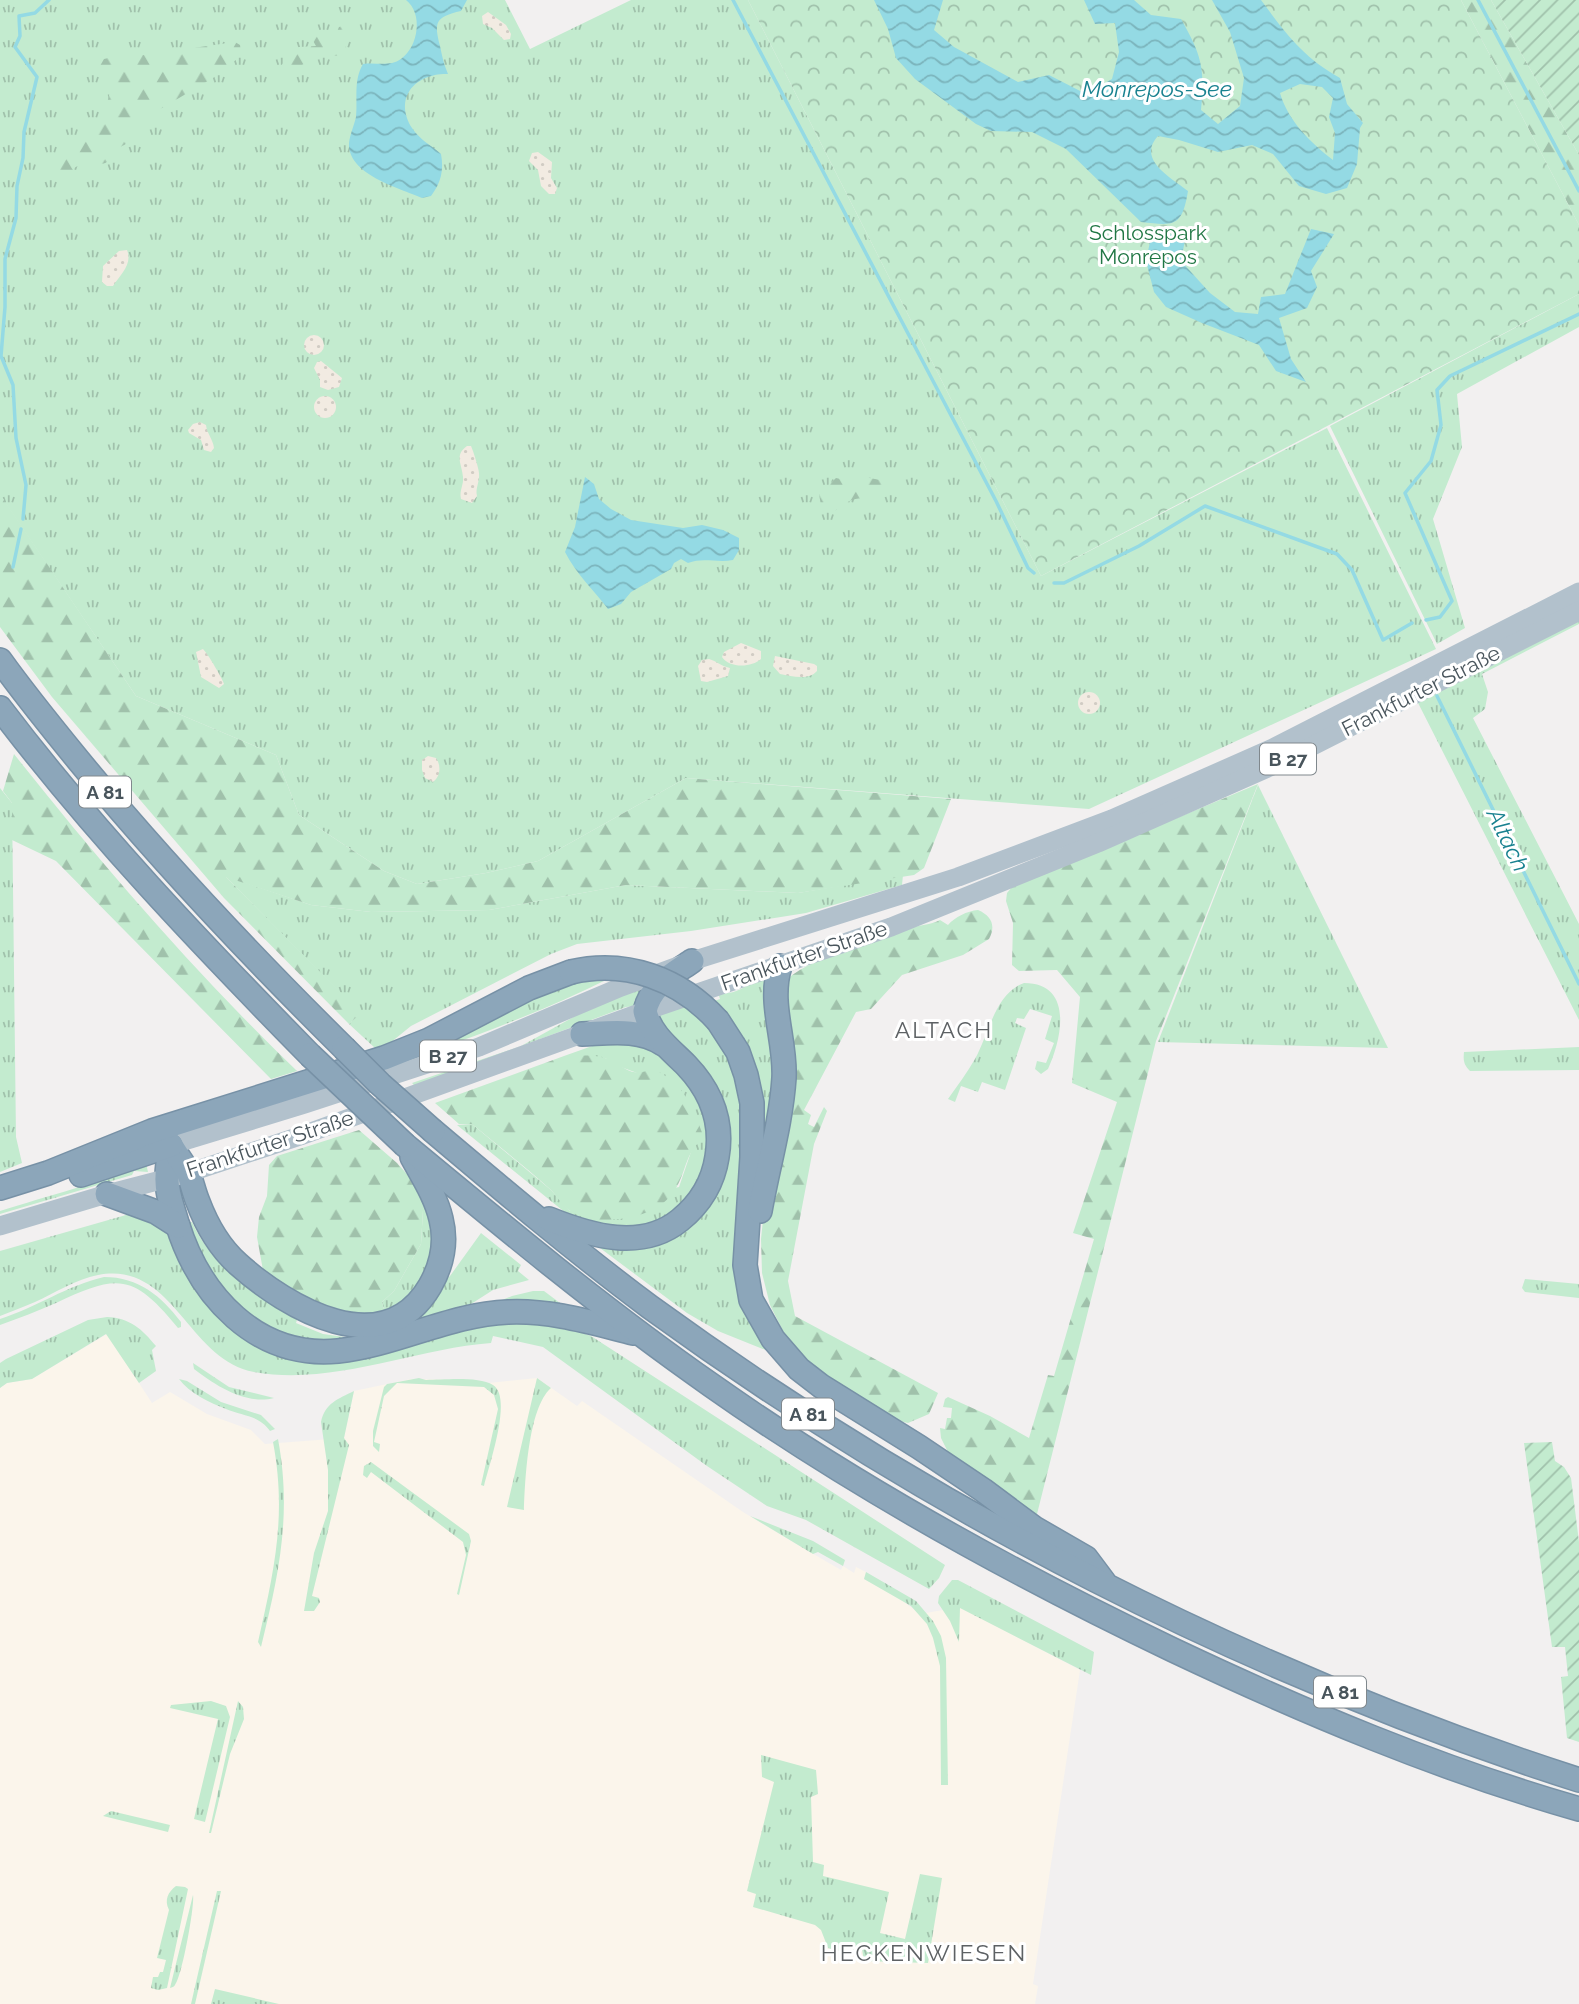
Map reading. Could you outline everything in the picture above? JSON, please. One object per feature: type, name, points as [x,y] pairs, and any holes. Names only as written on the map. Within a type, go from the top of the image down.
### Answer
[{"type":"highway","name":"A 81","points":[[0,660],[106,793],[174,872],[274,979],[380,1084],[433,1131],[527,1210],[649,1306],[785,1400],[968,1512],[1108,1588],[1359,1700],[1579,1780]]},
{"type":"highway","name":"A 81","points":[[0,708],[111,845],[211,954],[310,1055],[405,1144],[539,1256],[711,1385],[859,1483],[958,1542],[1064,1598],[1254,1688],[1338,1723],[1470,1773],[1579,1809]]},
{"type":"highway","name":"B 27","points":[[645,1011],[652,993],[660,983],[692,961]]},
{"type":"highway","points":[[759,1311],[755,1256],[758,1226],[778,1129],[784,1075],[783,1042],[774,990],[780,966]]},
{"type":"highway","points":[[0,1188],[48,1173],[152,1131],[384,1058],[429,1040],[529,988],[571,972],[606,967],[657,977],[686,992],[719,1021],[738,1052],[746,1075],[752,1102],[752,1157],[745,1265],[751,1300],[773,1339],[799,1369],[821,1386],[983,1490],[1034,1528],[1086,1558],[1108,1588]]},
{"type":"highway","points":[[527,1210],[590,1234],[608,1238],[630,1238],[652,1235],[673,1226],[691,1211],[706,1191],[715,1171],[719,1145],[718,1120],[709,1096],[697,1077],[666,1046],[653,1029],[645,1011]]},
{"type":"highway","points":[[582,1034],[637,1033],[666,1046]]},
{"type":"highway","points":[[177,1175],[223,1249],[238,1264],[306,1312],[343,1324],[368,1325],[391,1320],[411,1308],[428,1290],[442,1259],[444,1234],[437,1204],[405,1144]]},
{"type":"highway","points":[[171,1145],[177,1175],[178,1226],[191,1262],[212,1294],[245,1325],[262,1336],[286,1345],[335,1351],[362,1347],[448,1323],[506,1312],[535,1312],[643,1335]]},
{"type":"highway","name":"Frankfurter Straße","points":[[0,1202],[171,1145]]},
{"type":"highway","points":[[107,1194],[156,1212],[178,1226]]},
{"type":"main road","name":"Frankfurter Straße","points":[[171,1145],[479,1046],[588,1000],[692,961],[958,877],[1112,819],[1273,748],[1579,592]]},
{"type":"main road","name":"Frankfurter Straße","points":[[0,1226],[300,1136],[645,1011],[891,927],[1201,799],[1279,763],[1579,611]]},
{"type":"shaded area","points":[[107,1334],[152,1403],[170,1392],[207,1414],[251,1430],[265,1444],[344,1438],[354,1391],[411,1379],[489,1383],[537,1378],[577,1406],[582,1401],[743,1512],[791,1541],[841,1570],[843,1566],[854,1573],[856,1567],[866,1572],[864,1579],[900,1599],[920,1614],[960,1607],[1080,1670],[1033,1984],[1038,1986],[1035,2004],[0,2004],[0,1388],[7,1383],[32,1379]]},
{"type":"green space","points":[[0,0],[505,0],[530,49],[631,0],[748,0],[1041,576],[1327,428],[1436,649],[1089,809],[686,778],[538,861],[417,884],[384,871],[299,815],[276,755],[136,696],[0,495]]},
{"type":"green space","name":"Schlosspark Monrepos","points":[[748,0],[1461,0],[1579,225],[1579,294],[1041,576]]},
{"type":"green space","points":[[1461,0],[1491,0],[1579,155],[1579,225]]},
{"type":"green space","points":[[1491,0],[1579,0],[1579,155]]},
{"type":"green space","points":[[346,25],[352,31],[342,56],[319,55],[284,73],[280,68],[290,52],[299,47],[316,46],[312,39],[315,33],[320,30],[336,34],[339,27]]},
{"type":"green space","points":[[235,42],[240,45],[241,52],[237,59],[213,78],[145,118],[133,140],[115,150],[107,162],[80,165],[72,169],[62,181],[53,177],[44,167],[49,158],[101,127],[110,89],[109,78],[100,66],[104,59],[126,54],[144,55]]},
{"type":"green space","points":[[1579,294],[1579,327],[1457,394],[1462,447],[1433,519],[1465,628],[1437,644],[1330,426]]},
{"type":"green space","points":[[859,476],[896,483],[882,493],[879,501],[859,498],[849,501],[832,513],[822,511],[819,494],[836,478],[850,481]]},
{"type":"green space","points":[[0,494],[136,696],[276,755],[299,815],[384,871],[417,884],[538,861],[686,778],[951,799],[924,868],[914,875],[798,893],[626,885],[489,910],[371,912],[311,905],[226,877],[361,1013],[349,1024],[224,898],[52,697],[0,627]]},
{"type":"green space","points":[[1579,611],[1579,624],[1482,674],[1488,692],[1485,709],[1473,718],[1579,924],[1579,1020],[1414,695]]},
{"type":"green space","points":[[14,754],[151,918],[297,1071],[271,1079],[56,861],[12,840],[12,803],[3,791]]},
{"type":"green space","points":[[1258,784],[1156,1041],[1036,1518],[948,1452],[941,1438],[940,1428],[945,1429],[947,1418],[951,1418],[952,1408],[943,1407],[948,1397],[1029,1438],[1048,1375],[1054,1376],[1094,1239],[1073,1233],[1117,1102],[1072,1083],[1080,997],[1057,970],[1019,971],[1012,965],[1013,923],[1006,901],[1007,893],[1012,887]]},
{"type":"green space","points":[[1258,785],[1388,1048],[1158,1042]]},
{"type":"green space","points":[[0,788],[12,803],[16,1137],[22,1163],[0,1172]]},
{"type":"green space","points":[[903,875],[902,885],[806,913],[691,931],[577,944],[551,954],[411,1026],[390,1043],[375,1048],[349,1024],[360,1013],[225,876],[311,905],[371,912],[489,910],[626,885],[798,893]]},
{"type":"green space","points":[[978,910],[987,915],[991,922],[989,939],[963,955],[902,975],[871,1009],[856,1012],[804,1110],[811,1115],[808,1124],[814,1127],[824,1107],[827,1111],[814,1144],[788,1281],[795,1316],[938,1393],[929,1414],[908,1423],[899,1421],[823,1375],[787,1339],[770,1305],[762,1273],[761,1239],[788,979],[810,964],[863,942],[940,920],[948,925],[962,915]]},
{"type":"green space","points":[[608,979],[504,1024],[441,1048],[438,1045],[556,986]]},
{"type":"green space","points":[[759,980],[767,982],[776,1048],[764,1161],[729,1017],[714,1001],[720,999],[718,993],[734,992]]},
{"type":"green space","points":[[1024,983],[1040,985],[1051,992],[1057,1002],[1060,1029],[1048,1069],[1041,1074],[1035,1069],[1037,1061],[1046,1063],[1054,1043],[1045,1039],[1052,1016],[1030,1009],[1024,1019],[1017,1018],[1015,1023],[1026,1028],[1005,1090],[982,1082],[978,1092],[961,1086],[955,1102],[948,1099],[975,1059],[999,1005],[1014,988]]},
{"type":"green space","points":[[640,987],[634,1001],[639,997],[636,1006],[626,1007],[415,1086],[412,1083],[521,1046],[579,1014]]},
{"type":"green space","points":[[685,1005],[722,1043],[740,1087],[746,1313],[755,1333],[768,1351],[718,1331],[687,1313],[600,1248],[601,1245],[659,1240],[726,1146],[658,1017]]},
{"type":"green space","points":[[612,1039],[649,1044],[696,1088],[713,1140],[697,1193],[660,1224],[605,1229],[567,1214],[457,1125],[472,1124],[551,1190],[570,1211],[679,1187],[693,1146],[640,1074],[605,1058],[564,1056]]},
{"type":"green space","points":[[1579,1047],[1579,1070],[1470,1071],[1464,1060],[1464,1052]]},
{"type":"green space","points":[[564,1056],[600,1057],[637,1072],[653,1069],[672,1081],[686,1097],[704,1138],[691,1153],[671,1196],[653,1210],[629,1217],[603,1220],[578,1215],[566,1208],[541,1181],[472,1124],[459,1124],[435,1103]]},
{"type":"green space","points":[[359,1130],[397,1163],[424,1193],[421,1244],[394,1291],[382,1302],[385,1313],[368,1316],[337,1312],[307,1300],[264,1276],[257,1237],[259,1217],[267,1196],[269,1165],[277,1156]]},
{"type":"green space","points":[[146,1163],[148,1172],[134,1171],[132,1175],[0,1214],[0,1211],[93,1183]]},
{"type":"green space","points":[[424,1193],[439,1235],[417,1294],[385,1313],[382,1302],[394,1291],[421,1244]]},
{"type":"green space","points":[[126,1215],[141,1216],[167,1231],[273,1348],[493,1320],[554,1323],[591,1336],[945,1565],[939,1578],[929,1589],[806,1520],[767,1506],[707,1466],[543,1347],[493,1336],[491,1343],[432,1352],[343,1371],[284,1375],[254,1372],[231,1364],[212,1350],[163,1296],[145,1282],[124,1274],[98,1275],[82,1280],[0,1316],[0,1251]]},
{"type":"green space","points":[[192,1222],[223,1267],[266,1301],[297,1320],[296,1323],[323,1334],[352,1338],[320,1342],[278,1335],[225,1298],[185,1224]]},
{"type":"green space","points":[[481,1233],[521,1265],[518,1271],[529,1280],[493,1290],[457,1313],[395,1329],[450,1276]]},
{"type":"green space","points":[[104,1277],[128,1280],[148,1290],[173,1313],[181,1322],[181,1327],[178,1328],[149,1297],[136,1288],[123,1284],[110,1284],[77,1293],[0,1325],[0,1319],[77,1285]]},
{"type":"green space","points":[[1525,1279],[1579,1284],[1579,1298],[1525,1292],[1522,1288]]},
{"type":"green space","points":[[544,1291],[564,1306],[485,1307],[512,1296]]},
{"type":"green space","points":[[107,1317],[129,1322],[151,1340],[156,1346],[152,1350],[156,1371],[139,1383],[106,1334],[32,1379],[7,1383],[0,1388],[0,1363],[6,1359],[88,1320]]},
{"type":"green space","points":[[193,1363],[229,1387],[274,1398],[253,1399],[232,1392],[194,1369]]},
{"type":"green space","points":[[419,1378],[479,1380],[493,1385],[499,1392],[501,1403],[498,1432],[484,1486],[481,1485],[498,1409],[494,1395],[484,1387],[397,1383],[384,1396],[374,1442],[380,1444],[379,1452],[373,1446],[373,1431],[384,1387],[387,1384]]},
{"type":"green space","points":[[537,1378],[551,1388],[537,1411],[529,1446],[524,1510],[507,1507]]},
{"type":"green space","points":[[179,1379],[221,1402],[261,1415],[275,1429],[270,1431],[255,1419],[207,1401],[188,1389]]},
{"type":"green space","points":[[354,1391],[344,1438],[349,1445],[312,1596],[319,1598],[320,1602],[314,1611],[304,1611],[314,1553],[328,1511],[328,1470],[321,1422],[329,1406]]},
{"type":"green space","points":[[278,1439],[284,1493],[282,1544],[261,1647],[258,1642],[269,1591],[279,1519],[273,1442]]},
{"type":"green space","points":[[1552,1442],[1555,1461],[1564,1467],[1571,1478],[1579,1542],[1579,1742],[1567,1738],[1561,1677],[1568,1676],[1565,1647],[1552,1647],[1524,1443]]},
{"type":"green space","points":[[371,1462],[469,1534],[471,1541],[459,1595],[457,1594],[466,1555],[463,1542],[371,1472],[367,1478],[363,1475],[364,1466]]},
{"type":"green space","points":[[750,1516],[813,1541],[845,1560],[843,1566],[818,1552],[813,1554]]},
{"type":"green space","points":[[866,1572],[916,1601],[933,1621],[941,1636],[946,1658],[948,1785],[941,1785],[940,1666],[933,1638],[927,1624],[911,1606],[864,1579]]},
{"type":"green space","points":[[952,1580],[958,1580],[1094,1652],[1091,1675],[960,1608],[959,1642],[938,1603],[939,1596]]},
{"type":"green space","points":[[211,1701],[226,1706],[230,1717],[205,1822],[194,1819],[218,1719],[170,1708],[171,1705]]},
{"type":"green space","points":[[238,1701],[243,1707],[244,1719],[230,1754],[209,1833]]},
{"type":"green space","points":[[761,1755],[816,1770],[818,1794],[811,1797],[813,1862],[824,1865],[823,1876],[889,1892],[880,1933],[905,1939],[920,1874],[942,1878],[928,1963],[864,1961],[862,1949],[838,1951],[828,1948],[821,1930],[815,1925],[753,1907],[756,1894],[747,1891],[774,1782],[762,1777]]},
{"type":"green space","points":[[111,1811],[170,1825],[168,1832],[103,1816]]},
{"type":"green space","points":[[176,1886],[188,1889],[167,1988],[158,1990],[151,1988],[153,1977],[158,1977],[160,1972],[163,1972],[166,1960],[157,1958],[169,1910],[168,1896]]},
{"type":"green space","points":[[217,1891],[221,1891],[195,2004],[191,2004]]},
{"type":"green space","points":[[193,1895],[181,1969],[174,1987],[170,1988]]},
{"type":"green space","points":[[215,1989],[279,2004],[211,2004]]},
{"type":"sand","points":[[488,12],[506,25],[511,34],[510,39],[504,40],[492,28],[483,24],[482,16]]},
{"type":"sand","points":[[538,152],[552,162],[551,178],[557,188],[555,194],[549,194],[541,186],[538,170],[529,161],[532,153]]},
{"type":"sand","points":[[127,250],[125,269],[113,286],[107,286],[102,282],[103,266],[119,251]]},
{"type":"sand","points":[[314,335],[321,338],[324,345],[321,352],[314,355],[307,352],[304,345],[307,338]]},
{"type":"sand","points":[[321,361],[342,378],[339,387],[328,390],[320,387],[320,380],[314,368],[317,362]]},
{"type":"sand","points":[[325,396],[333,399],[336,407],[333,415],[325,418],[317,415],[314,407],[317,399]]},
{"type":"sand","points":[[200,422],[206,425],[214,448],[211,452],[204,450],[201,440],[189,433],[188,430],[193,424]]},
{"type":"sand","points":[[467,446],[471,446],[479,473],[477,496],[472,503],[461,499],[463,480],[460,456]]},
{"type":"sand","points":[[741,643],[761,651],[761,659],[740,666],[725,661],[722,657],[724,652]]},
{"type":"sand","points":[[203,649],[224,684],[219,688],[201,677],[196,652]]},
{"type":"sand","points":[[775,656],[814,664],[817,671],[805,677],[780,674],[773,666]]},
{"type":"sand","points":[[709,659],[730,668],[728,676],[701,681],[698,666],[702,660]]},
{"type":"sand","points":[[1089,692],[1097,695],[1100,703],[1097,711],[1089,714],[1081,711],[1078,703],[1081,695]]},
{"type":"sand","points":[[428,756],[436,758],[439,764],[439,774],[433,782],[425,778],[422,770],[422,760]]},
{"type":"water","points":[[406,0],[467,0],[461,11],[441,18],[438,22],[438,38],[448,74],[436,75],[418,82],[407,97],[405,106],[412,128],[441,154],[442,171],[437,186],[431,196],[422,198],[365,171],[356,163],[349,143],[356,117],[358,77],[363,64],[387,64],[397,61],[412,46],[417,21]]},
{"type":"water","name":"Monrepos-See","points":[[874,0],[943,0],[934,30],[954,47],[1018,82],[1049,75],[1086,94],[1112,79],[1119,52],[1115,23],[1095,24],[1084,0],[1134,0],[1151,15],[1181,19],[1198,53],[1203,83],[1201,110],[1218,124],[1240,106],[1244,78],[1230,32],[1212,0],[1261,0],[1296,44],[1340,78],[1347,104],[1363,123],[1360,128],[1357,164],[1347,188],[1326,194],[1299,186],[1273,154],[1252,145],[1218,152],[1158,136],[1152,145],[1154,161],[1188,191],[1186,203],[1175,222],[1141,222],[1066,149],[1032,132],[991,131],[976,124],[915,79],[896,58],[888,29]],"holes":[[[1300,84],[1322,87],[1333,98],[1329,117],[1335,133],[1333,160],[1301,131],[1280,93]]]},
{"type":"water","points":[[1311,229],[1334,234],[1311,271],[1317,287],[1307,308],[1279,318],[1291,359],[1306,382],[1276,371],[1259,345],[1166,307],[1154,292],[1146,261],[1151,237],[1177,234],[1185,240],[1181,261],[1210,293],[1235,312],[1258,314],[1261,297],[1285,294]]},
{"type":"water","points":[[585,477],[594,484],[599,499],[631,520],[683,528],[702,525],[723,530],[739,538],[739,550],[733,560],[699,560],[688,563],[681,559],[674,563],[671,569],[631,592],[621,604],[608,609],[565,552],[575,527]]},
{"type":"waterway","points":[[23,519],[26,485],[16,438],[13,385],[1,356],[5,259],[16,218],[24,132],[37,77],[15,47],[20,36],[19,16],[35,13],[49,0]]},
{"type":"waterway","points":[[733,0],[996,501],[1028,568],[1034,573]]},
{"type":"waterway","points":[[1478,0],[1579,191]]},
{"type":"waterway","points":[[1426,620],[1440,617],[1452,601],[1405,493],[1431,461],[1441,425],[1437,390],[1450,376],[1579,314]]},
{"type":"waterway","points":[[1054,583],[1064,583],[1139,546],[1205,506],[1337,554],[1352,570],[1383,640],[1412,623]]},
{"type":"waterway","points":[[13,567],[21,529]]},
{"type":"waterway","name":"Altach","points":[[1437,696],[1579,984]]},
{"type":"district","name":"ALTACH","points":[[944,1030]]},
{"type":"district","name":"HECKENWIESEN","points":[[924,1953]]}]
